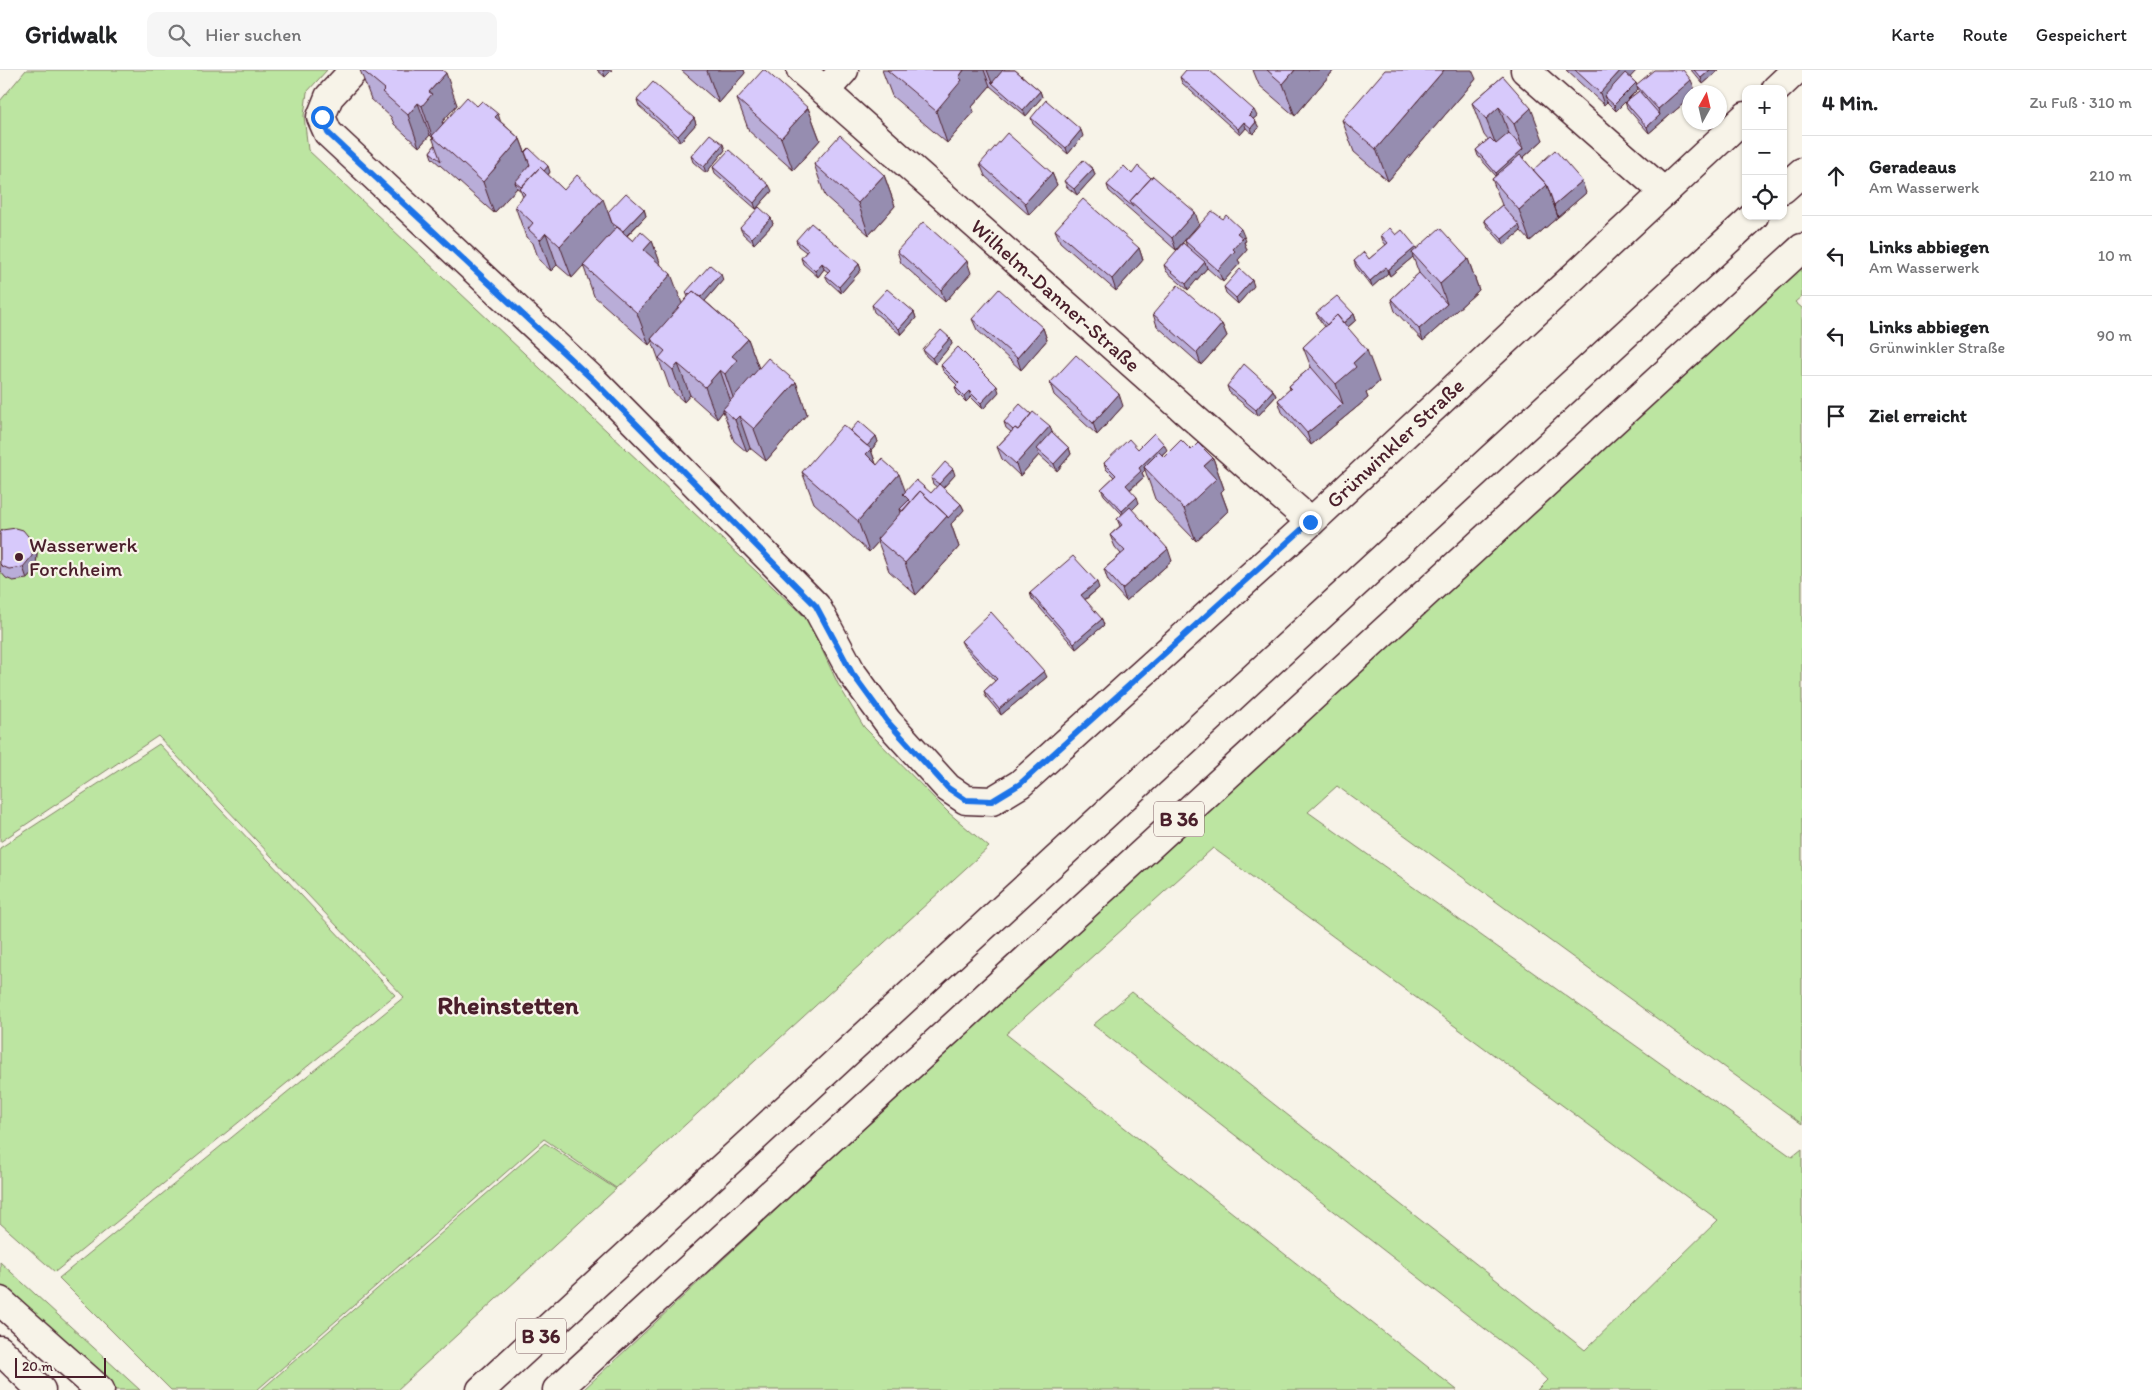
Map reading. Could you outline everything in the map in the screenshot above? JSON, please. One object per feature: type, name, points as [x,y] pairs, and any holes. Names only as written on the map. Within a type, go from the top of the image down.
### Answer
[{"type":"main road","name":"Grünwinkler Straße","points":[[354,70],[329,97],[322,117],[328,133],[594,381],[816,606],[852,673],[887,721],[948,788],[966,800],[992,801],[1020,784],[1310,522],[1742,120]]},
{"type":"main road","name":"Wilhelm-Danner-Straße","points":[[801,70],[1310,522]]},
{"type":"main road","points":[[825,91],[844,70]]},
{"type":"main road","points":[[1525,70],[1664,192]]},
{"type":"main road","points":[[1780,85],[1796,70]]},
{"type":"main road","points":[[1787,185],[1802,172]]},
{"type":"main road","name":"B 36","points":[[481,1390],[1750,220]]},
{"type":"main road","name":"B 36","points":[[557,1390],[1802,248]]},
{"type":"main road","points":[[0,1301],[100,1390]]},
{"type":"main road","points":[[0,1350],[41,1390]]},
{"type":"green space","points":[[26,70],[327,70],[307,92],[304,116],[308,150],[808,620],[838,684],[864,727],[949,813],[989,847],[616,1188],[544,1139],[257,1390],[171,1390],[59,1278],[404,997],[158,736],[0,842],[0,101]]},
{"type":"green space","points":[[1802,267],[1802,296],[1795,302],[1802,308],[1802,1124],[1337,786],[1308,812],[1792,1157],[1802,1149],[1802,1390],[1537,1390],[1547,1380],[1529,1363],[1093,1025],[1132,992],[1585,1350],[1718,1220],[1213,848],[1006,1034],[1457,1390],[583,1390],[821,1168]]},
{"type":"green space","points":[[159,744],[395,995],[55,1272],[0,1223],[0,848]]},
{"type":"green space","points":[[545,1143],[616,1189],[397,1390],[261,1390]]},
{"type":"green space","points":[[0,1262],[140,1390],[112,1390],[0,1289]]},
{"type":"building","points":[[362,70],[442,70],[446,73],[429,92],[432,94],[422,106],[418,103],[408,115],[382,92],[385,89]]},
{"type":"building","points":[[763,70],[808,108],[781,138],[737,99]]},
{"type":"building","points":[[887,70],[964,70],[959,77],[962,80],[936,111]]},
{"type":"building","points":[[1003,70],[1015,70],[1040,91],[1023,110],[992,83]]},
{"type":"building","points":[[1186,70],[1209,70],[1254,110],[1249,115],[1256,122],[1251,128],[1244,122],[1238,129],[1180,77]]},
{"type":"building","points":[[1267,70],[1295,70],[1283,84]]},
{"type":"building","points":[[1385,70],[1444,70],[1376,149],[1342,120]]},
{"type":"building","points":[[1575,70],[1621,70],[1600,93]]},
{"type":"building","points":[[1654,70],[1683,70],[1691,80],[1685,85],[1682,85],[1682,88],[1658,109],[1636,85]]},
{"type":"building","points":[[1694,70],[1710,70],[1701,78]]},
{"type":"building","points":[[1625,73],[1636,83],[1614,105],[1604,96]]},
{"type":"building","points":[[1503,76],[1531,108],[1514,124],[1499,107],[1486,119],[1472,103]]},
{"type":"building","points":[[653,82],[694,118],[678,136],[637,100]]},
{"type":"building","points":[[1639,91],[1660,115],[1647,127],[1625,102]]},
{"type":"building","points":[[467,97],[477,106],[482,101],[498,114],[495,117],[520,139],[483,182],[432,136]]},
{"type":"building","points":[[1046,100],[1081,130],[1066,148],[1031,118]]},
{"type":"building","points":[[1007,133],[1052,173],[1025,203],[980,164]]},
{"type":"building","points":[[1509,133],[1523,149],[1496,173],[1476,150],[1490,138],[1496,144]]},
{"type":"building","points":[[710,134],[723,144],[704,167],[691,156]]},
{"type":"building","points":[[840,135],[884,175],[858,203],[814,164]]},
{"type":"building","points":[[435,145],[441,161],[430,152]]},
{"type":"building","points":[[529,148],[548,166],[544,171],[540,167],[521,187],[515,182],[530,165],[525,152]]},
{"type":"building","points":[[729,150],[769,185],[754,203],[713,167]]},
{"type":"building","points":[[1555,150],[1582,181],[1554,205],[1547,185],[1533,170]]},
{"type":"building","points":[[1520,155],[1547,185],[1519,210],[1492,179]]},
{"type":"building","points":[[1083,160],[1093,169],[1074,189],[1064,181]]},
{"type":"building","points":[[1124,166],[1132,174],[1138,166],[1151,178],[1130,201],[1133,207],[1107,185]]},
{"type":"building","points":[[540,167],[564,190],[577,175],[603,199],[560,246],[546,233],[540,240],[528,229],[533,223],[515,206],[525,194],[520,189]]},
{"type":"building","points":[[1153,176],[1195,212],[1172,238],[1130,201]]},
{"type":"building","points":[[626,193],[644,209],[623,231],[612,223],[608,212]]},
{"type":"building","points":[[1083,199],[1139,248],[1112,279],[1055,230]]},
{"type":"building","points":[[1502,205],[1519,225],[1502,239],[1484,220]]},
{"type":"building","points":[[759,207],[771,218],[752,238],[740,228]]},
{"type":"building","points":[[1212,211],[1223,219],[1226,215],[1241,229],[1237,233],[1243,238],[1233,249],[1235,251],[1218,270],[1185,241]]},
{"type":"building","points":[[923,222],[967,261],[941,290],[897,251]]},
{"type":"building","points":[[811,223],[859,264],[839,287],[825,275],[830,270],[822,263],[815,271],[801,258],[808,250],[796,240]]},
{"type":"building","points":[[617,227],[633,241],[641,231],[652,241],[644,250],[671,274],[637,313],[583,265]]},
{"type":"building","points":[[1390,228],[1396,235],[1402,230],[1416,247],[1388,270],[1386,267],[1370,281],[1354,261],[1364,252],[1369,259],[1388,243],[1381,235]]},
{"type":"building","points":[[1440,228],[1468,259],[1440,284],[1412,253]]},
{"type":"building","points":[[1183,243],[1205,262],[1186,284],[1164,265]]},
{"type":"building","points":[[710,265],[721,274],[701,297],[693,291],[689,295],[686,292]]},
{"type":"building","points":[[1240,269],[1252,280],[1236,298],[1224,287]]},
{"type":"building","points":[[1419,273],[1447,304],[1419,329],[1391,299]]},
{"type":"building","points":[[1178,285],[1222,324],[1197,353],[1153,314]]},
{"type":"building","points":[[887,289],[914,312],[899,329],[872,305]]},
{"type":"building","points":[[999,289],[1043,328],[1017,358],[972,319]]},
{"type":"building","points":[[693,291],[748,339],[732,356],[737,360],[725,374],[720,370],[705,387],[678,364],[673,370],[659,358],[665,351],[651,339]]},
{"type":"building","points":[[1337,296],[1354,314],[1343,323],[1337,315],[1327,325],[1316,313]]},
{"type":"building","points":[[1337,315],[1367,350],[1353,363],[1356,367],[1336,384],[1303,347]]},
{"type":"building","points":[[941,330],[950,338],[932,358],[923,350]]},
{"type":"building","points":[[958,347],[997,386],[981,403],[969,391],[964,396],[955,387],[959,383],[941,365]]},
{"type":"building","points":[[1076,355],[1119,394],[1093,423],[1050,383]]},
{"type":"building","points":[[768,358],[796,382],[754,429],[739,416],[735,420],[723,409]]},
{"type":"building","points":[[1244,364],[1273,390],[1256,410],[1227,386]]},
{"type":"building","points":[[1311,367],[1343,404],[1307,433],[1278,400],[1291,388],[1289,386]]},
{"type":"building","points":[[1020,404],[1031,414],[1018,430],[1015,428],[1013,430],[1004,422]]},
{"type":"building","points":[[1033,412],[1050,426],[1016,464],[997,447],[1015,428],[1018,430]]},
{"type":"building","points":[[859,421],[876,436],[867,446],[850,431]]},
{"type":"building","points":[[843,425],[871,449],[866,454],[877,465],[882,459],[899,474],[858,521],[802,472]]},
{"type":"building","points":[[1052,432],[1069,448],[1054,464],[1037,449]]},
{"type":"building","points":[[1154,433],[1164,444],[1139,468],[1141,471],[1126,485],[1137,497],[1122,511],[1101,489],[1116,475],[1104,463],[1129,439],[1138,449]]},
{"type":"building","points":[[1181,440],[1191,450],[1198,443],[1213,458],[1204,466],[1216,479],[1184,509],[1144,467],[1159,452],[1164,457]]},
{"type":"building","points":[[945,462],[953,469],[939,484],[931,478]]},
{"type":"building","points":[[916,480],[931,493],[939,484],[961,504],[948,518],[920,491],[903,511],[900,509],[909,500],[903,494]]},
{"type":"building","points":[[920,491],[947,516],[905,563],[877,539]]},
{"type":"building","points":[[1130,507],[1168,549],[1122,589],[1104,569],[1125,551],[1110,535],[1122,525],[1117,519]]},
{"type":"building","name":"Wasserwerk Forchheim","points":[[16,528],[23,530],[32,541],[32,556],[23,567],[9,569],[0,564],[0,533],[2,530]]},
{"type":"building","points":[[1073,556],[1097,582],[1081,595],[1102,619],[1074,643],[1030,593]]},
{"type":"building","points":[[991,612],[1044,671],[999,709],[984,691],[997,679],[961,641]]},
{"type":"place","name":"Wasserwerk Forchheim","points":[[19,557]]},
{"type":"district","name":"Rheinstetten","points":[[508,1005]]},
{"type":"route","points":[[322,117],[328,133],[594,381],[816,606],[852,673],[887,721],[948,788],[966,800],[992,801],[1020,784],[1310,522]]}]
